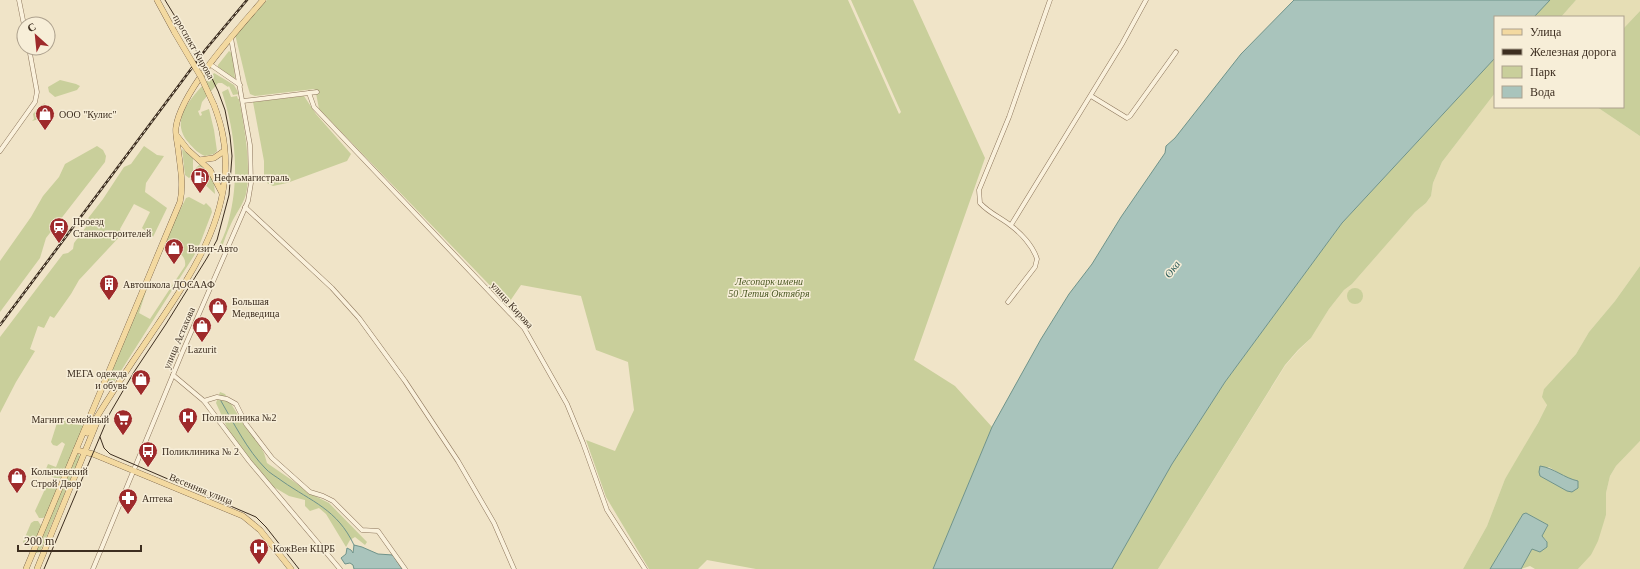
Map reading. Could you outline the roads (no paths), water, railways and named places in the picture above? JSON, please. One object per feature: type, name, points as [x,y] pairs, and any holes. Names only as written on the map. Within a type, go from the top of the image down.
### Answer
[{"type":"main road","name":"проспект Кирова","points":[[157,0],[201,77],[214,105]]},
{"type":"main road","points":[[222,193],[214,176],[200,160],[188,150],[176,133],[178,117],[182,106],[194,87],[231,38],[264,0]]},
{"type":"main road","name":"улица Астахова","points":[[76,450],[195,266],[212,231],[222,193],[224,174],[222,132],[214,105]]},
{"type":"main road","name":"улица Астахова","points":[[26,569],[180,202],[182,183],[176,133]]},
{"type":"main road","points":[[200,160],[214,158],[224,151]]},
{"type":"main road","name":"улица Астахова","points":[[37,569],[102,409]]},
{"type":"main road","name":"Весенняя улица","points":[[76,450],[134,471],[243,516],[260,530],[291,569]]},
{"type":"main road","points":[[32,555],[41,559]]},
{"type":"street","points":[[19,0],[22,16]]},
{"type":"street","points":[[1008,302],[1035,267],[1037,259],[1032,246],[1010,225],[984,208],[980,203],[979,197],[980,190],[1009,117],[1050,0]]},
{"type":"street","points":[[1010,225],[1091,96],[1146,0]]},
{"type":"street","name":"улица Астахова","points":[[93,569],[173,375],[246,207],[251,183],[250,145],[231,38]]},
{"type":"street","points":[[1091,96],[1127,118],[1130,116],[1176,52]]},
{"type":"street","points":[[0,151],[35,102],[37,92],[30,56]]},
{"type":"street","points":[[211,65],[240,85]]},
{"type":"street","points":[[243,101],[317,92]]},
{"type":"street","name":"улица Кирова","points":[[309,93],[314,107],[524,328],[567,404],[583,443],[607,510],[645,569]]},
{"type":"street","points":[[246,207],[347,303],[363,324],[405,381],[458,461],[494,523],[514,569]]},
{"type":"street","points":[[173,375],[204,401],[249,461],[340,569]]},
{"type":"street","points":[[204,401],[217,397],[227,398],[236,404],[246,424],[272,458],[310,492],[333,501],[362,530],[378,531],[406,569]]},
{"type":"water","name":"Ока","points":[[1294,0],[1550,0],[1535,16],[1494,16],[1494,59],[1342,223],[1225,382],[1172,464],[1112,569],[933,569],[992,427],[1041,339],[1069,294],[1092,264],[1121,217],[1165,153],[1166,146],[1175,138],[1241,54]]},
{"type":"water","points":[[1540,466],[1578,481],[1578,488],[1572,492],[1567,491],[1540,476]]},
{"type":"water","points":[[1526,513],[1548,525],[1542,536],[1547,542],[1547,547],[1540,552],[1532,549],[1521,569],[1490,569],[1523,514]]},
{"type":"water","points":[[354,545],[378,554],[393,555],[402,569],[354,569],[353,565],[350,563],[345,564],[341,558],[346,554],[347,548],[353,553]]},
{"type":"waterway","points":[[221,401],[247,445],[267,470],[332,514],[340,523],[354,545]]},
{"type":"tram line","points":[[44,569],[110,413],[217,240],[229,195],[232,156],[225,110],[209,72],[165,0]]},
{"type":"tram line","points":[[100,437],[104,448],[110,454],[256,517],[266,527],[299,569]]},
{"type":"railway","points":[[0,325],[206,49],[247,0]]},
{"type":"place","name":"ООО \"Кулис\"","points":[[45,131]]},
{"type":"place","name":"Нефтьмагистраль","points":[[200,194]]},
{"type":"place","name":"Проезд Станкостроителей","points":[[59,244]]},
{"type":"place","name":"Визит-Авто","points":[[174,265]]},
{"type":"place","name":"Автошкола ДОСААФ","points":[[109,301]]},
{"type":"place","name":"Большая Медведица","points":[[218,324]]},
{"type":"place","name":"Lazurit","points":[[202,343]]},
{"type":"place","name":"МЕГА одежда и обувь","points":[[141,396]]},
{"type":"place","name":"Поликлиника №2","points":[[188,434]]},
{"type":"place","name":"Магнит семейный","points":[[123,436]]},
{"type":"place","name":"Поликлиника № 2","points":[[148,468]]},
{"type":"place","name":"Колычевский Строй Двор","points":[[17,494]]},
{"type":"place","name":"Аптека","points":[[128,515]]},
{"type":"place","name":"КожВен КЦРБ","points":[[259,565]]},
{"type":"park label","name":"Лесопарк имени 50 Летия Октября","points":[[769,286]]}]
